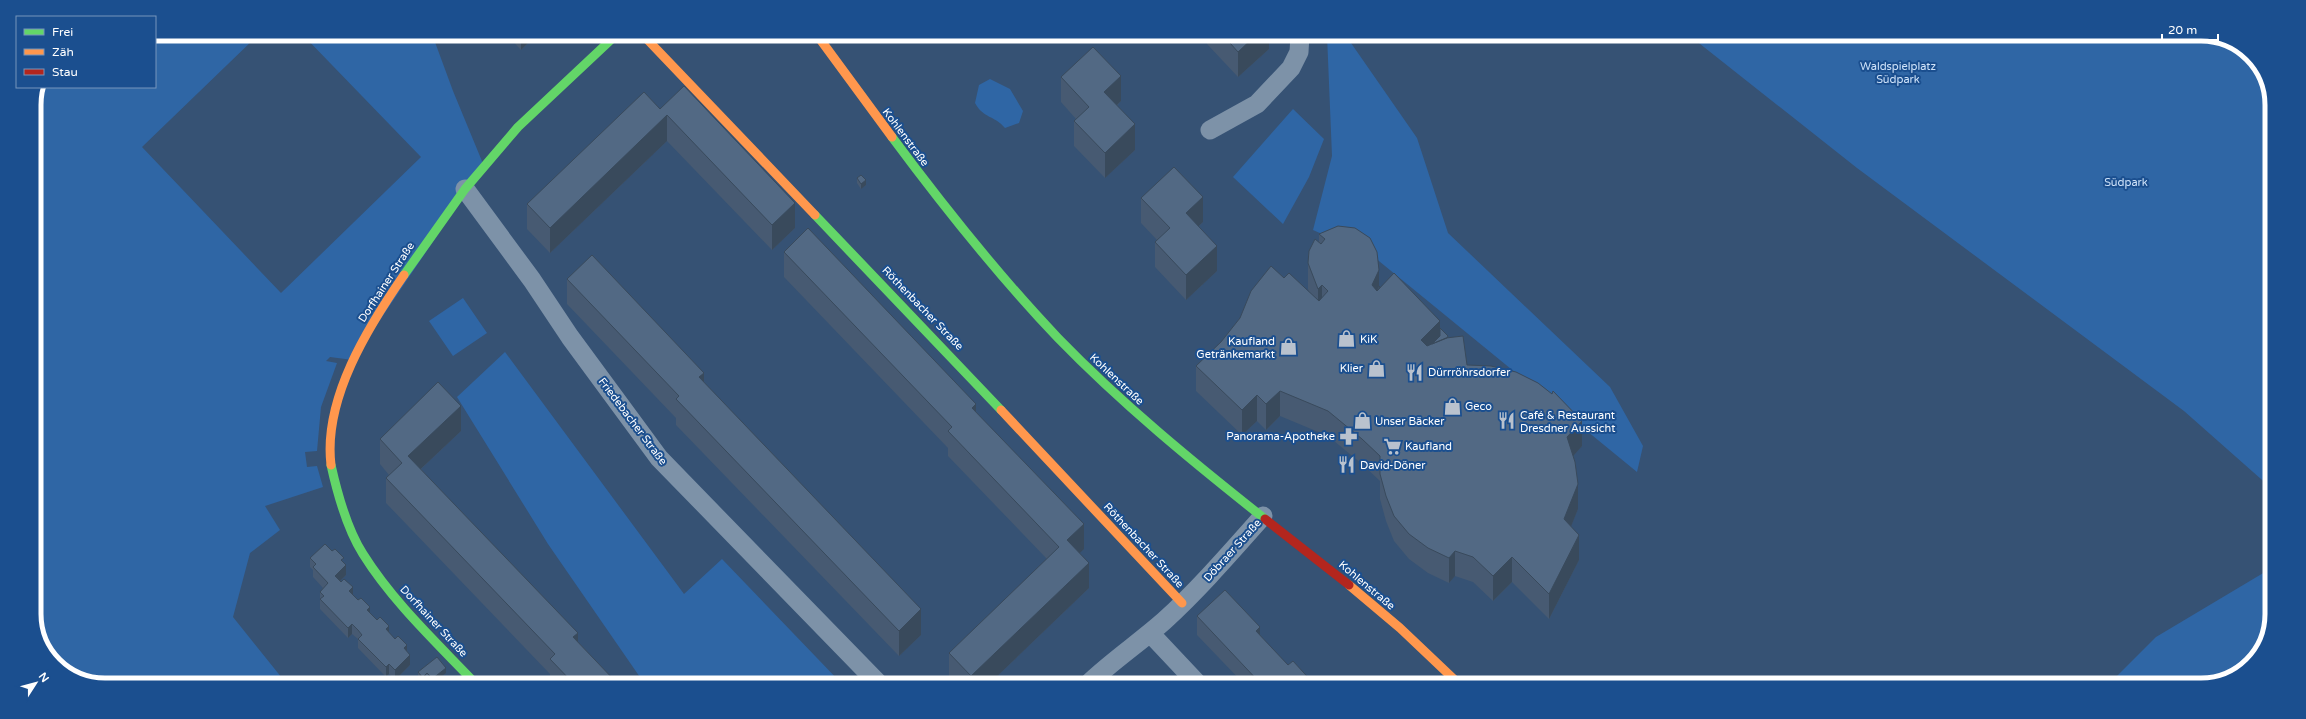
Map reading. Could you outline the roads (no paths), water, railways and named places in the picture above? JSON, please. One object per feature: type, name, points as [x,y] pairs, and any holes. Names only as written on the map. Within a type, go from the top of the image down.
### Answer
[{"type":"street","name":"Dorfhainer Straße","points":[[470,678],[399,603],[362,553],[337,494],[330,446],[338,396],[375,317],[465,188],[518,127],[610,41]]},
{"type":"street","name":"Röthenbacher Straße","points":[[648,41],[911,313],[1182,603]]},
{"type":"street","name":"Kohlenstraße","points":[[821,41],[900,150],[974,244],[1035,314],[1092,373],[1193,462],[1368,600],[1452,678]]},
{"type":"street","points":[[1210,130],[1257,104],[1291,68],[1299,52],[1300,41]]},
{"type":"street","name":"Friedebacher Straße","points":[[465,188],[540,292],[570,337],[659,458],[872,678]]},
{"type":"street","name":"Döbraer Straße","points":[[1095,678],[1124,651],[1150,633],[1207,579],[1263,516]]},
{"type":"street","points":[[1150,633],[1192,678]]},
{"type":"place","name":"KiK","points":[[1347,339]]},
{"type":"place","name":"Kaufland Getränkemarkt","points":[[1288,347]]},
{"type":"place","name":"Klier","points":[[1376,368]]},
{"type":"place","name":"Dürrröhrsdorfer","points":[[1415,372]]},
{"type":"place","name":"Geco","points":[[1452,406]]},
{"type":"place","name":"Unser Bäcker","points":[[1362,421]]},
{"type":"place","name":"Café & Restaurant Dresdner Aussicht","points":[[1507,421]]},
{"type":"place","name":"Panorama-Apotheke","points":[[1348,436]]},
{"type":"place","name":"Kaufland","points":[[1392,446]]},
{"type":"place","name":"David-Döner","points":[[1347,465]]},
{"type":"park label","name":"Waldspielplatz Südpark","points":[[1898,72]]},
{"type":"park label","name":"Südpark","points":[[2126,182]]}]
